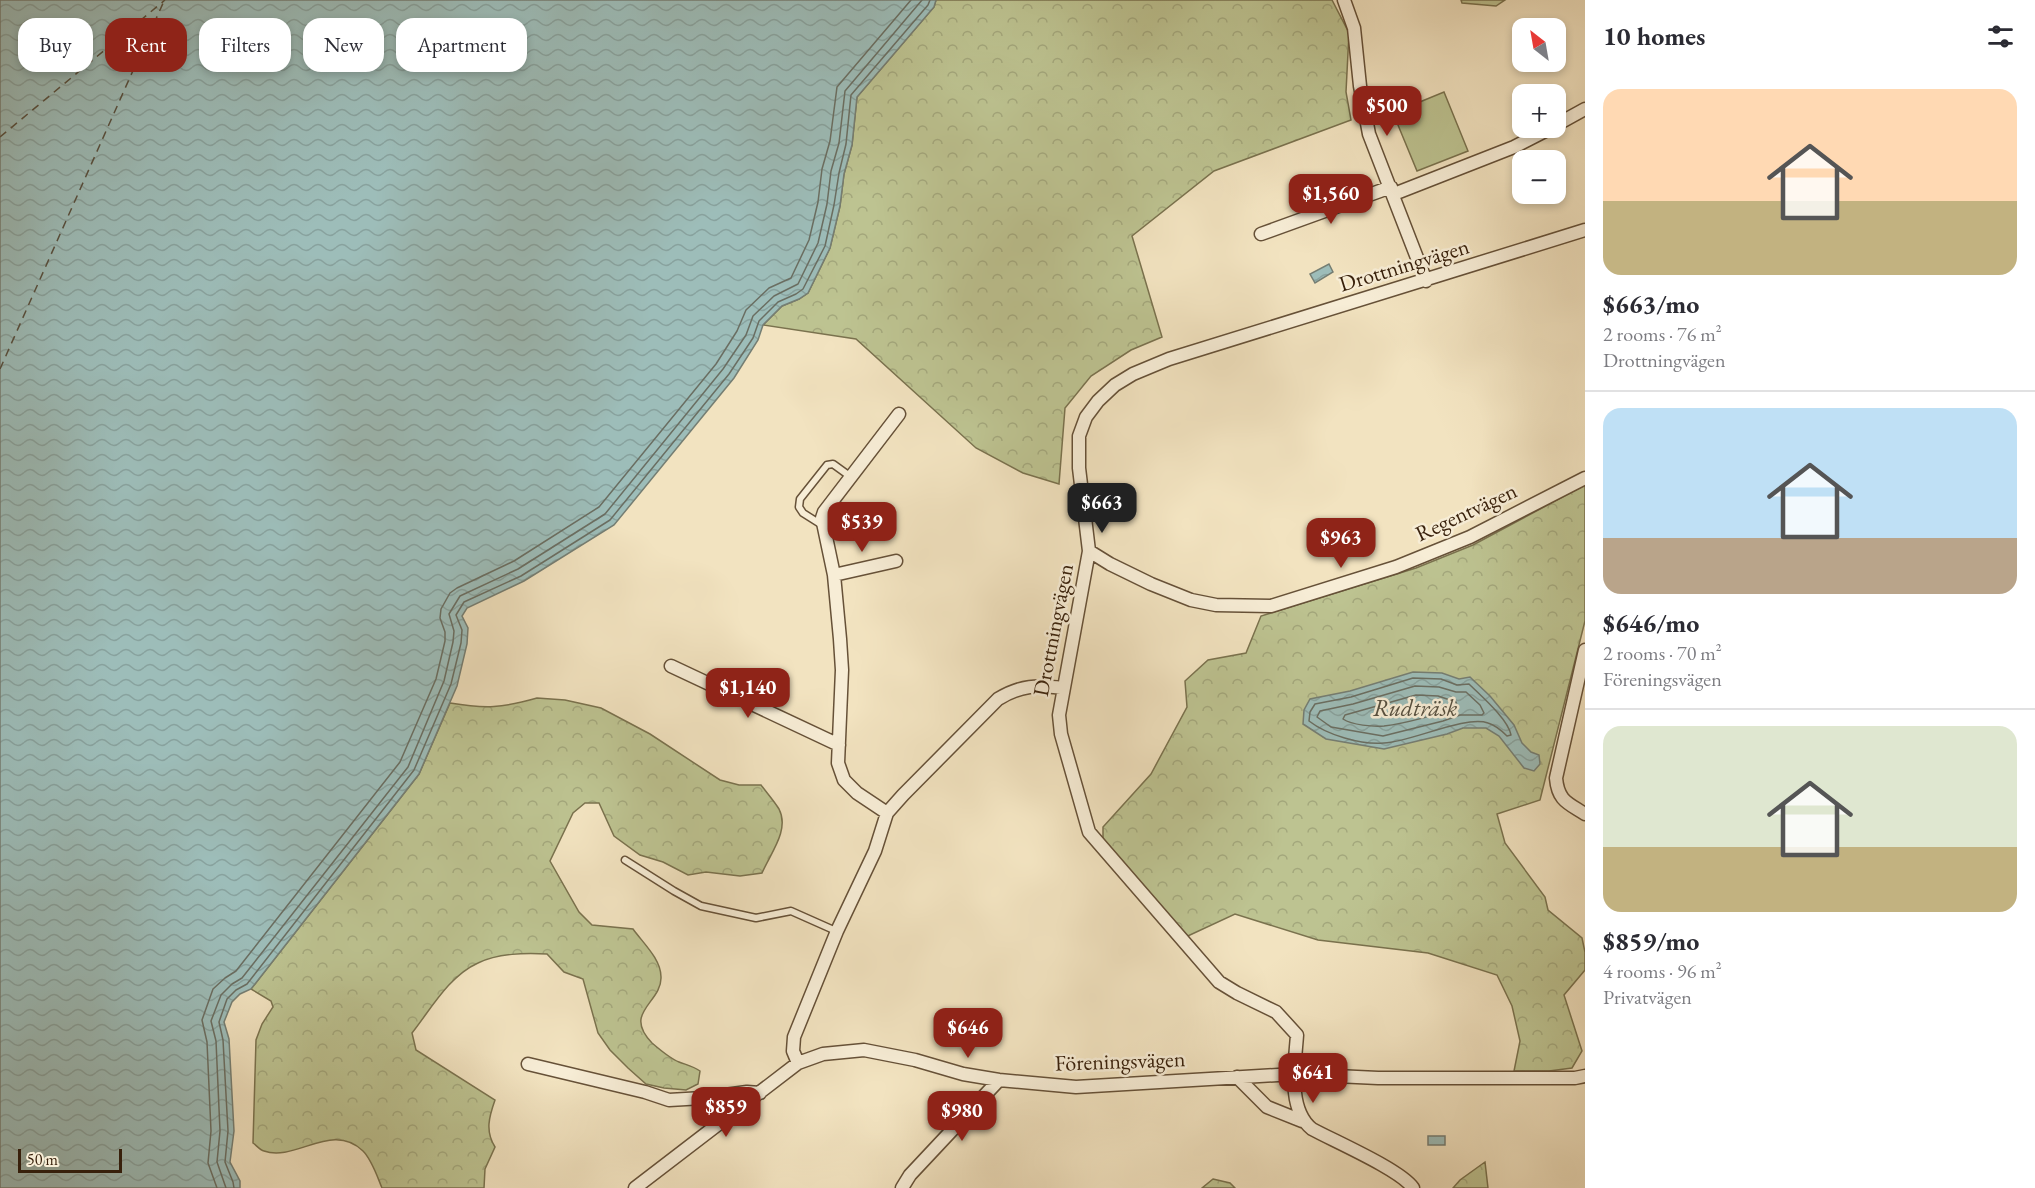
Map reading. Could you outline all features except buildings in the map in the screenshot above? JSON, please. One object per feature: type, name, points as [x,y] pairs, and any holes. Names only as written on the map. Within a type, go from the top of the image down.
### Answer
[{"type":"street","points":[[1344,0],[1354,28],[1360,86],[1369,134],[1426,281]]},
{"type":"street","points":[[1566,119],[1585,109]]},
{"type":"street","points":[[1261,234],[1514,147],[1532,138]]},
{"type":"street","name":"Drottningvägen","points":[[1302,1121],[1294,1074],[1297,1035],[1276,1012],[1219,982],[1089,832],[1061,734],[1059,715],[1089,551],[1079,468],[1079,436],[1086,417],[1098,400],[1115,385],[1133,374],[1169,359],[1585,230]]},
{"type":"street","points":[[887,813],[857,793],[844,780],[838,763],[842,670],[834,575],[823,525],[824,512],[899,414]]},
{"type":"street","name":"Regentvägen","points":[[1089,551],[1151,584],[1191,600],[1216,604],[1271,606],[1396,567],[1459,541],[1585,478]]},
{"type":"street","points":[[834,575],[896,561]]},
{"type":"street","points":[[1585,650],[1556,778],[1557,791],[1562,800],[1585,814]]},
{"type":"street","points":[[671,666],[839,746]]},
{"type":"street","points":[[635,1188],[798,1063],[793,1051],[794,1037],[837,931],[874,851],[887,813],[998,699],[1013,690],[1039,686],[1063,688]]},
{"type":"street","name":"Föreningsvägen","points":[[798,1063],[823,1054],[864,1050],[915,1060],[963,1074],[999,1080],[1076,1087],[1294,1074],[1378,1078],[1575,1078],[1585,1076]]},
{"type":"street","points":[[528,1064],[645,1092],[669,1100],[747,1092],[760,1094]]},
{"type":"street","points":[[1237,1077],[1267,1107],[1302,1121],[1312,1129],[1383,1166],[1410,1183],[1413,1188]]},
{"type":"street","points":[[902,1188],[910,1175],[999,1080]]},
{"type":"lane","points":[[823,525],[802,513],[799,507],[800,500],[827,465],[833,464],[851,477]]},
{"type":"lane","points":[[625,860],[701,906],[756,918],[791,911],[837,931]]},
{"type":"green space","points":[[936,0],[1332,0],[1349,33],[1346,92],[1351,120],[1214,171],[1132,236],[1162,337],[1131,350],[1091,376],[1065,408],[1059,484],[1023,473],[976,448],[856,339],[763,325],[782,306],[808,293],[830,248],[852,145],[857,97],[934,7]]},
{"type":"green space","points":[[1461,0],[1505,0],[1496,6],[1462,3]]},
{"type":"green space","points":[[1444,92],[1468,151],[1417,171],[1393,113]]},
{"type":"green space","points":[[1585,485],[1585,621],[1540,800],[1497,814],[1505,843],[1545,897],[1548,910],[1582,938],[1585,970],[1564,995],[1582,1051],[1572,1068],[1549,1071],[1514,1071],[1520,1041],[1512,1006],[1497,975],[1428,953],[1318,940],[1235,914],[1177,941],[1103,851],[1103,827],[1151,774],[1187,707],[1185,681],[1208,660],[1246,653],[1261,616],[1416,568],[1473,545]]},
{"type":"green space","points":[[537,698],[565,700],[601,708],[650,734],[720,780],[739,785],[761,785],[779,809],[782,817],[781,833],[762,873],[740,876],[706,872],[688,875],[663,862],[640,855],[614,836],[599,803],[585,803],[573,813],[550,861],[579,912],[592,925],[633,929],[651,952],[658,964],[661,977],[656,994],[642,1015],[641,1023],[644,1032],[652,1043],[676,1061],[700,1071],[698,1084],[686,1090],[646,1084],[610,1050],[598,1033],[583,979],[564,972],[547,954],[503,955],[478,963],[458,976],[441,994],[412,1033],[416,1050],[495,1100],[489,1124],[490,1135],[495,1147],[485,1169],[484,1188],[382,1188],[372,1163],[363,1151],[351,1143],[339,1140],[276,1153],[261,1150],[253,1143],[256,1040],[262,1024],[273,1007],[271,1001],[251,989],[419,774],[450,703],[494,707]]},
{"type":"green space","points":[[1485,1162],[1488,1188],[1453,1188],[1460,1180]]},
{"type":"green space","points":[[1213,1179],[1230,1183],[1235,1188],[1202,1188]]},
{"type":"water","points":[[0,0],[936,0],[934,7],[857,97],[852,145],[830,248],[808,293],[782,306],[763,325],[758,340],[734,378],[614,525],[524,581],[467,608],[462,616],[468,628],[467,644],[457,686],[419,774],[251,989],[240,994],[232,1002],[224,1022],[229,1039],[234,1131],[230,1162],[240,1181],[240,1188],[0,1188]]},
{"type":"water","points":[[1329,264],[1333,272],[1315,283],[1310,274]]},
{"type":"water","name":"Rudträsk","points":[[1413,672],[1442,673],[1459,679],[1470,677],[1490,696],[1514,725],[1522,743],[1531,752],[1539,755],[1540,764],[1534,771],[1524,768],[1499,736],[1486,728],[1463,728],[1384,749],[1326,739],[1303,724],[1304,710],[1310,699],[1350,691]]},
{"type":"water","points":[[1428,1136],[1445,1136],[1445,1145],[1428,1145]]},
{"type":"ferry route","points":[[0,137],[165,0]]},
{"type":"ferry route","points":[[0,369],[164,1]]}]
